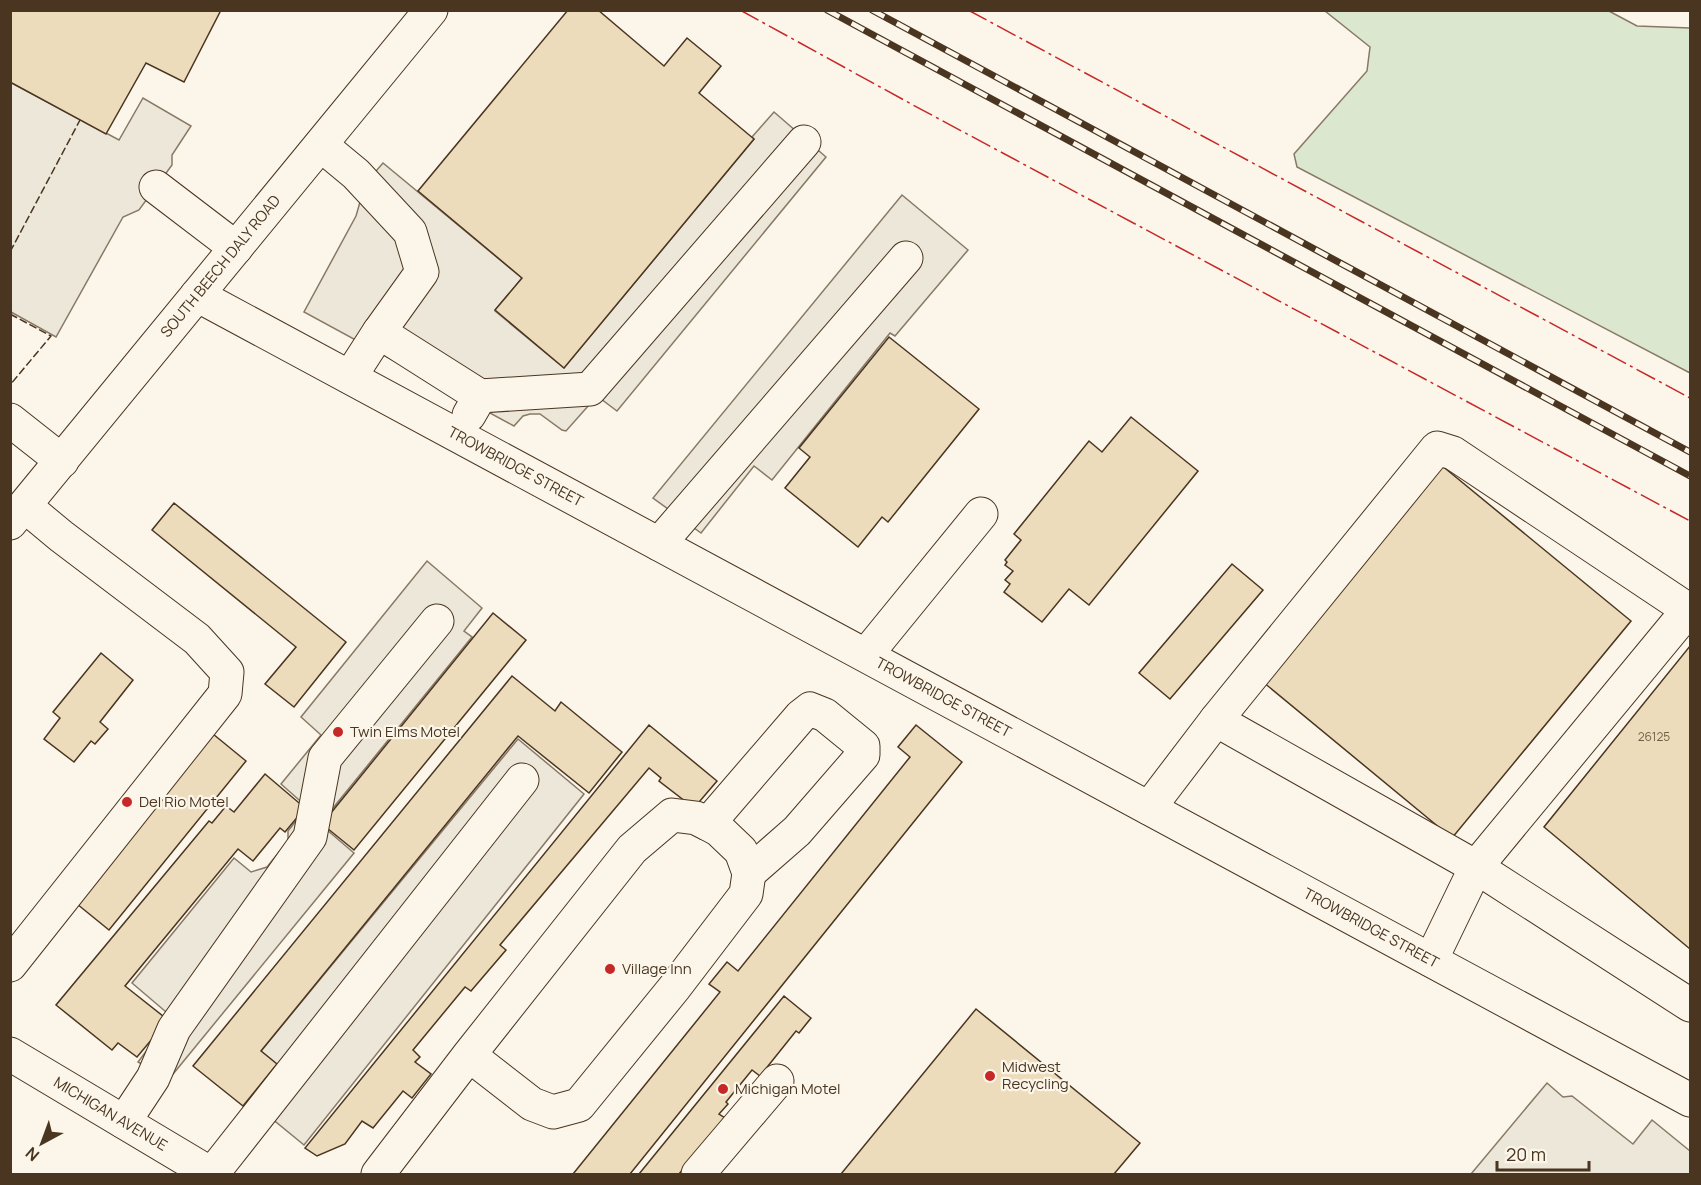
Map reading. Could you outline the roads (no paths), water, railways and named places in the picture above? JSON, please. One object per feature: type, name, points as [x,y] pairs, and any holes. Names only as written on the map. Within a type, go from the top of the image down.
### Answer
[{"type":"street","name":"SOUTH BEECH DALY ROAD","points":[[18,515],[431,10]]},
{"type":"street","points":[[379,332],[480,396],[590,389],[804,142]]},
{"type":"street","points":[[321,145],[356,174],[410,232],[422,272],[350,377]]},
{"type":"street","points":[[156,187],[236,248]]},
{"type":"street","points":[[659,544],[906,258]]},
{"type":"street","name":"TROWBRIDGE STREET","points":[[196,295],[1690,1099]]},
{"type":"street","points":[[458,435],[480,396]]},
{"type":"street","points":[[10,420],[55,469]]},
{"type":"street","points":[[10,448],[55,469]]},
{"type":"street","points":[[1149,808],[1216,720],[1437,448],[1453,453],[1690,610],[1476,867],[1431,960]]},
{"type":"street","points":[[866,655],[981,514]]},
{"type":"street","points":[[10,965],[225,694],[226,672],[197,639],[61,536],[18,515]]},
{"type":"street","points":[[124,1122],[153,1078],[174,1029],[310,837],[325,758],[437,621]]},
{"type":"street","points":[[708,824],[801,716],[810,709],[825,715],[863,746],[863,755],[797,831],[749,873]]},
{"type":"street","points":[[1216,720],[1476,867],[1690,1005]]},
{"type":"street","points":[[211,1174],[522,780]]},
{"type":"street","points":[[378,1174],[469,1055],[632,849],[672,815],[696,818],[708,824],[719,830],[741,851],[749,873],[746,894],[675,987],[579,1105],[553,1112],[532,1104],[469,1055]]},
{"type":"street","name":"MICHIGAN AVENUE","points":[[10,1054],[211,1174]]},
{"type":"street","points":[[698,1174],[777,1081]]},
{"type":"railway","points":[[827,10],[1690,476]]},
{"type":"railway","points":[[872,10],[1690,452]]},
{"type":"place","name":"Twin Elms Motel","points":[[338,732]]},
{"type":"place","name":"Del Rio Motel","points":[[127,802]]},
{"type":"place","name":"Village Inn","points":[[610,969]]},
{"type":"place","name":"Midwest Recycling","points":[[990,1076]]},
{"type":"place","name":"Michigan Motel","points":[[723,1089]]}]
